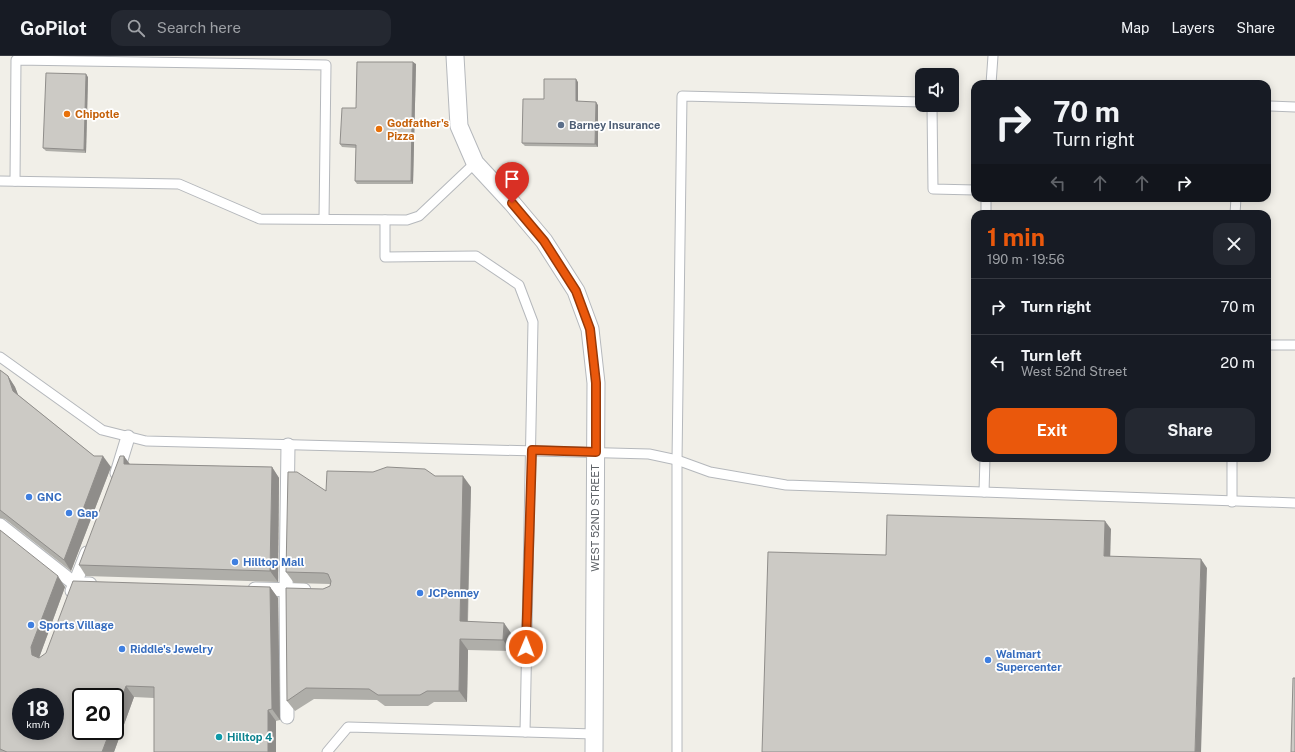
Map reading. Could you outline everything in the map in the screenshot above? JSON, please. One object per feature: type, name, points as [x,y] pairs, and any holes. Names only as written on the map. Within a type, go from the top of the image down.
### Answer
[{"type":"street","name":"WEST 52ND STREET","points":[[456,56],[459,126],[474,163],[512,203],[544,241],[576,291],[590,329],[596,383],[594,752]]},
{"type":"street","points":[[114,482],[128,437]]},
{"type":"street","points":[[287,717],[286,590],[288,445]]},
{"type":"street","points":[[0,525],[75,584],[106,585]]},
{"type":"street","points":[[67,605],[92,540]]},
{"type":"street","points":[[239,588],[316,591]]},
{"type":"lane","points":[[991,80],[993,56]]},
{"type":"lane","points":[[14,182],[16,60],[326,65],[324,219]]},
{"type":"lane","points":[[677,752],[677,460],[682,96],[915,102]]},
{"type":"lane","points":[[1271,106],[1295,107]]},
{"type":"lane","points":[[932,112],[933,189],[971,190]]},
{"type":"lane","points":[[0,181],[179,184],[260,219],[407,220],[419,216],[474,163]]},
{"type":"lane","points":[[385,220],[385,257],[476,256],[519,285],[533,322],[532,450],[526,595],[525,732]]},
{"type":"lane","points":[[1271,345],[1295,345]]},
{"type":"lane","points":[[0,356],[102,430],[146,441],[649,454],[677,460],[710,472],[786,485],[1232,502],[1295,503]]},
{"type":"lane","points":[[984,492],[985,462]]},
{"type":"lane","points":[[1232,462],[1232,502]]},
{"type":"lane","points":[[327,752],[348,727],[594,734]]},
{"type":"building","name":"Godfather's Pizza","points":[[357,62],[413,62],[411,181],[355,181],[356,145],[340,144],[342,108],[356,108]]},
{"type":"building","name":"Chipotle","points":[[46,73],[86,74],[84,150],[43,148]]},
{"type":"building","name":"Barney Insurance","points":[[544,79],[576,79],[576,101],[596,102],[595,144],[522,143],[523,99],[544,99]]},
{"type":"building","points":[[0,370],[8,376],[13,391],[94,456],[103,456],[64,560],[0,510]]},
{"type":"building","points":[[120,456],[124,456],[124,464],[272,467],[270,571],[79,565]]},
{"type":"building","points":[[387,467],[425,469],[435,476],[463,476],[460,621],[504,623],[503,640],[460,639],[459,691],[427,691],[420,695],[378,695],[369,689],[306,688],[287,701],[286,588],[323,589],[330,586],[331,581],[328,574],[324,573],[286,572],[288,472],[297,472],[326,491],[327,471],[373,472]]},
{"type":"building","name":"Walmart Supercenter","points":[[887,515],[1105,521],[1104,556],[1201,559],[1195,752],[762,752],[768,552],[886,555]]},
{"type":"building","points":[[0,530],[58,576],[31,647],[32,655],[39,658],[46,653],[73,581],[270,587],[272,709],[268,710],[268,752],[154,752],[154,687],[126,686],[124,692],[124,688],[72,688],[72,740],[107,740],[102,752],[7,752],[0,749]]},
{"type":"building","points":[[1293,678],[1295,678],[1295,752],[1291,752]]},
{"type":"place","name":"Chipotle","points":[[67,114]]},
{"type":"place","name":"Barney Insurance","points":[[561,125]]},
{"type":"place","name":"Godfather's Pizza","points":[[379,129]]},
{"type":"place","name":"GNC","points":[[29,497]]},
{"type":"place","name":"Gap","points":[[69,513]]},
{"type":"place","name":"Hilltop Mall","points":[[235,562]]},
{"type":"place","name":"JCPenney","points":[[420,593]]},
{"type":"place","name":"Sports Village","points":[[31,625]]},
{"type":"place","name":"Riddle's Jewelry","points":[[122,649]]},
{"type":"place","name":"Walmart Supercenter","points":[[988,660]]},
{"type":"place","name":"Hilltop 4","points":[[219,737]]},
{"type":"route","points":[[512,203],[544,241],[576,291],[590,329],[596,383],[596,452],[532,450],[526,595],[526,647]]}]
